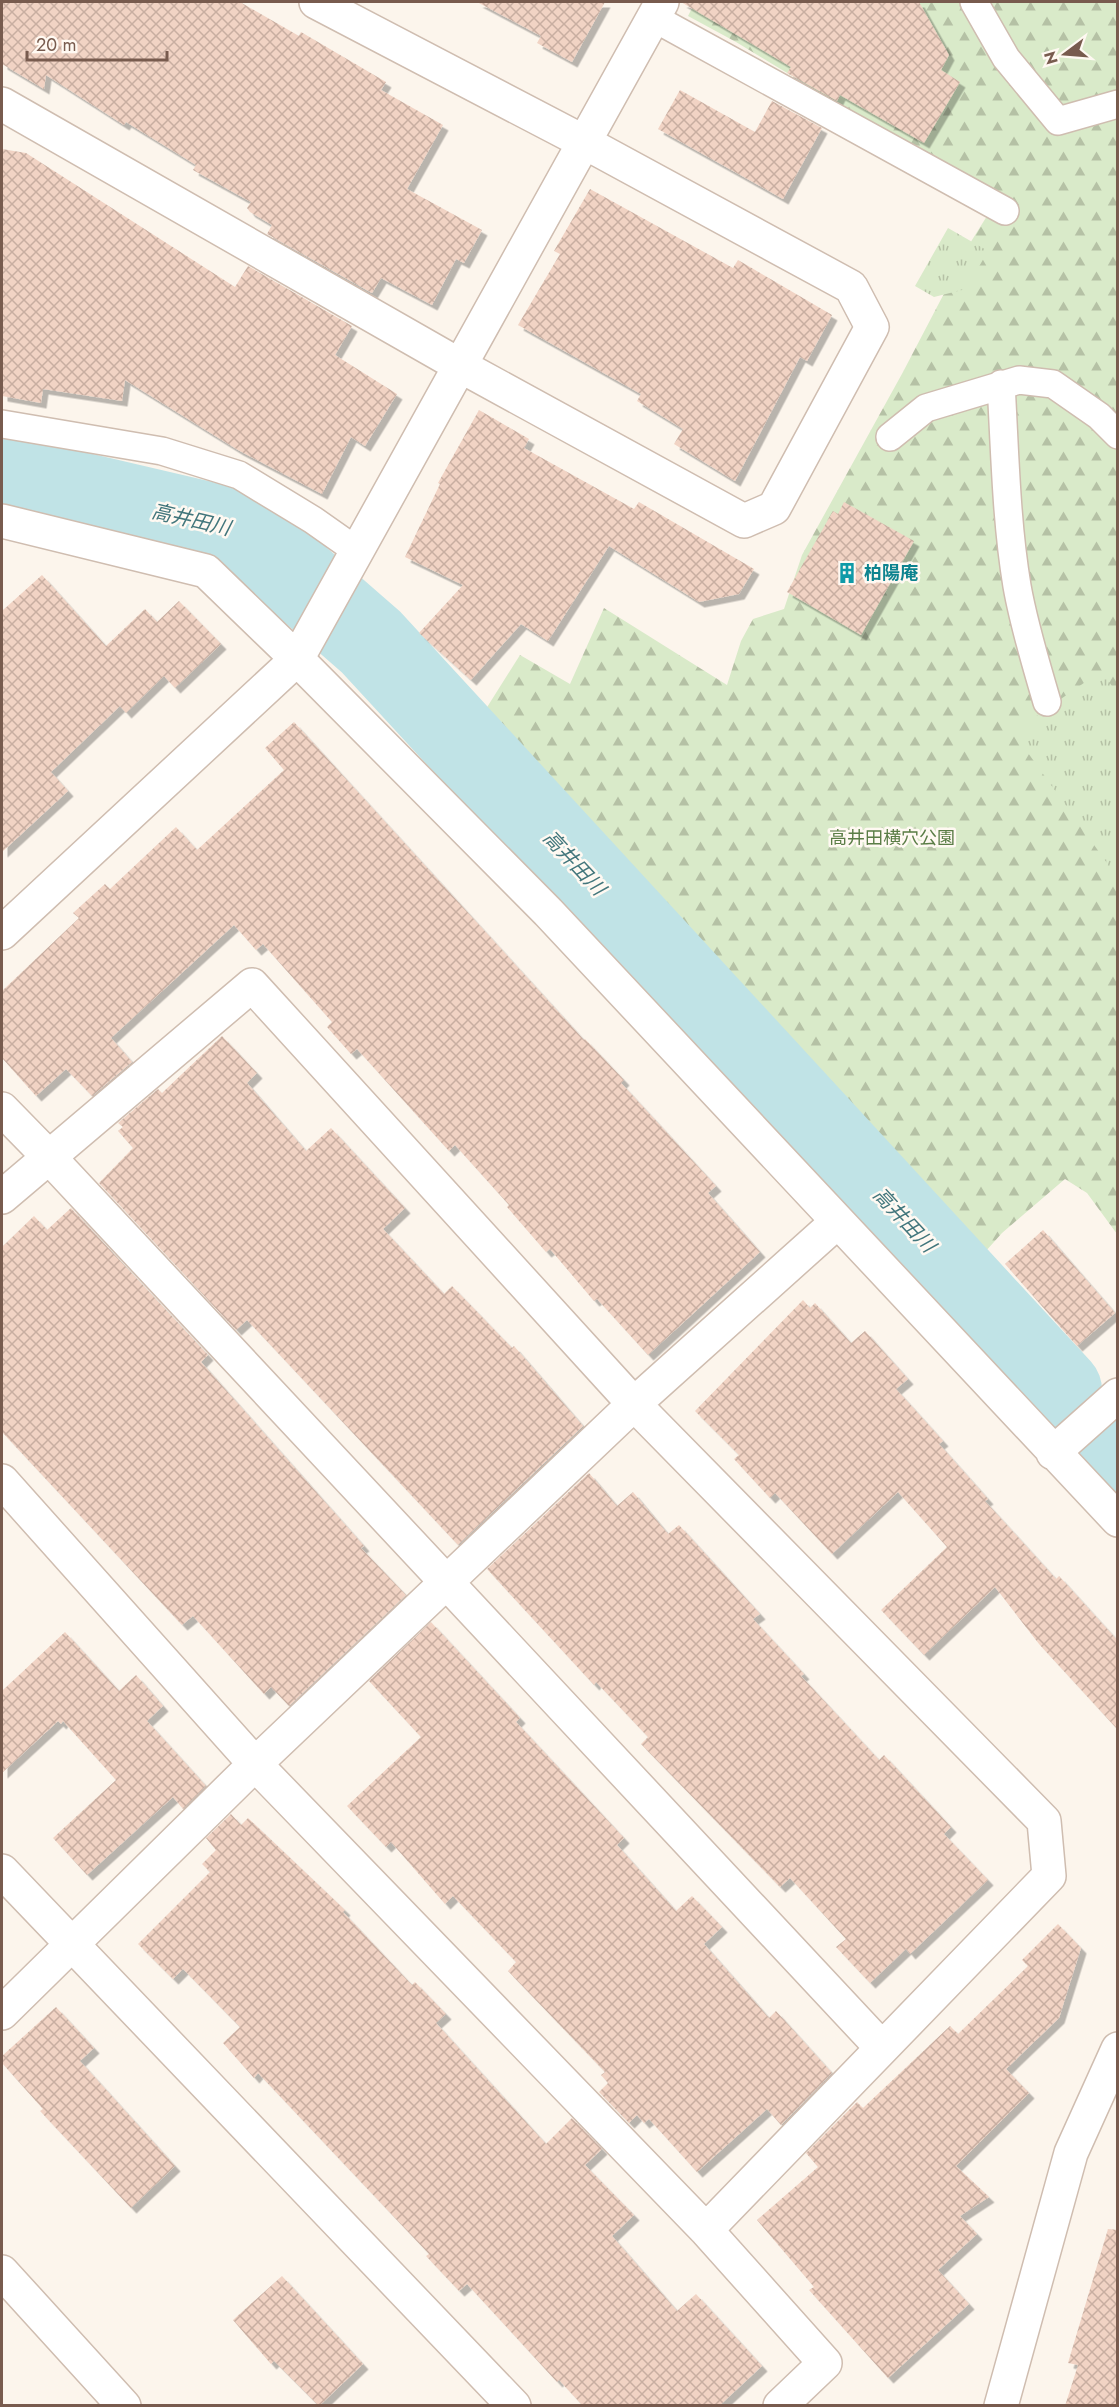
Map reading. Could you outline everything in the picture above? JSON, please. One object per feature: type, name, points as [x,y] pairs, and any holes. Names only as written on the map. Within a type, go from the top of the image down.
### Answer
[{"type":"street","points":[[2,104],[459,365],[744,521],[774,508],[872,327],[851,287],[584,142],[316,2]]},
{"type":"street","points":[[2,933],[297,659],[658,10]]},
{"type":"street","points":[[9,530],[206,571],[297,659],[548,912],[1118,1520]]},
{"type":"street","points":[[2,1197],[252,985],[634,1404],[1044,1821],[1049,1876],[706,2230]]},
{"type":"street","points":[[2,1109],[882,2048]]},
{"type":"street","points":[[2,2013],[73,1946],[255,1764],[446,1582],[634,1404],[837,1222]]},
{"type":"street","points":[[1053,1453],[1118,1395]]},
{"type":"street","points":[[2,1480],[255,1764],[706,2230],[825,2363],[780,2406]]},
{"type":"street","points":[[2,1871],[514,2406]]},
{"type":"street","points":[[1001,2406],[1071,2153],[1118,2049]]},
{"type":"street","points":[[2,2272],[124,2406]]},
{"type":"lane","points":[[974,2],[1006,58],[1058,121],[1118,104]]},
{"type":"lane","points":[[658,10],[1005,211]]},
{"type":"lane","points":[[890,437],[926,408],[1019,380],[1053,384],[1099,416],[1118,435]]},
{"type":"lane","points":[[1002,384],[1007,504],[1017,585],[1025,628],[1047,702]]},
{"type":"lane","points":[[2,424],[162,451],[239,475],[313,520],[357,551]]},
{"type":"green space","name":"高井田横穴公園","points":[[695,2],[1117,2],[1117,1234],[1087,1193],[1065,1179],[1002,1233],[985,1252],[937,1207],[881,1141],[826,1090],[787,1047],[733,998],[678,934],[632,874],[479,720],[520,655],[570,684],[604,608],[727,685],[741,641],[753,619],[784,609],[802,555],[903,372],[972,240],[997,200],[736,42],[688,16]]},
{"type":"green space","points":[[948,228],[988,251],[966,289],[934,297],[915,286]]},
{"type":"green space","points":[[1106,677],[1117,694],[1117,877],[1018,739],[1022,726],[1091,678]]},
{"type":"building","points":[[2,2],[240,2],[299,36],[301,32],[386,82],[381,90],[443,125],[407,189],[482,230],[464,263],[456,259],[432,305],[381,278],[372,293],[267,234],[272,225],[250,212],[247,208],[251,202],[193,170],[196,165],[126,122],[124,125],[46,75],[44,89],[2,64]]},
{"type":"building","points":[[477,2],[605,2],[572,62],[537,43],[541,36]]},
{"type":"building","points":[[681,2],[919,2],[949,55],[941,70],[960,82],[924,143],[840,95],[837,101],[787,73],[791,67]]},
{"type":"building","points":[[680,90],[755,132],[772,101],[822,128],[783,199],[658,129]]},
{"type":"building","points":[[2,149],[26,153],[235,287],[248,266],[352,326],[335,355],[397,394],[365,446],[351,437],[322,494],[238,450],[125,380],[122,401],[43,389],[41,403],[2,396]]},
{"type":"building","points":[[590,189],[733,268],[738,260],[832,315],[807,361],[800,357],[735,481],[674,444],[683,429],[637,401],[641,394],[518,325],[560,254],[554,251]]},
{"type":"building","points":[[479,410],[529,439],[524,448],[634,509],[639,502],[754,569],[739,594],[699,602],[609,546],[548,641],[521,624],[471,680],[419,633],[463,585],[405,557],[440,484],[438,483]]},
{"type":"building","name":"柏陽庵","points":[[844,502],[914,541],[861,635],[787,592],[833,511],[838,514]]},
{"type":"building","points":[[42,575],[106,646],[145,609],[157,622],[179,601],[221,644],[175,688],[164,676],[126,713],[120,706],[51,772],[68,791],[2,852],[2,611]]},
{"type":"building","points":[[294,722],[584,1040],[624,1080],[621,1083],[716,1186],[708,1193],[760,1252],[648,1355],[597,1299],[594,1301],[550,1249],[546,1252],[507,1207],[509,1205],[455,1145],[449,1151],[357,1049],[351,1054],[327,1027],[332,1022],[263,944],[256,950],[234,925],[111,1038],[132,1062],[92,1096],[66,1069],[36,1096],[2,1058],[2,991],[79,918],[73,913],[105,884],[110,889],[176,827],[197,850],[284,770],[265,748]]},
{"type":"building","points":[[222,1036],[257,1073],[247,1083],[306,1151],[331,1128],[405,1208],[383,1229],[444,1294],[452,1286],[512,1348],[514,1346],[583,1426],[458,1545],[247,1320],[236,1330],[99,1183],[133,1148],[118,1131],[123,1127],[118,1123],[158,1089],[162,1093]]},
{"type":"building","points":[[71,1208],[208,1355],[201,1362],[364,1546],[361,1548],[406,1595],[289,1706],[271,1687],[264,1694],[193,1616],[182,1625],[2,1432],[2,1247],[34,1216],[47,1230]]},
{"type":"building","points":[[1043,1230],[1115,1313],[1077,1346],[1005,1264]]},
{"type":"building","points":[[803,1300],[810,1308],[815,1303],[851,1343],[865,1331],[908,1379],[896,1389],[943,1441],[939,1444],[988,1499],[985,1501],[1056,1579],[1059,1576],[1118,1641],[1118,1730],[1039,1644],[995,1587],[924,1655],[881,1610],[947,1547],[898,1492],[832,1554],[775,1493],[770,1498],[734,1459],[739,1455],[695,1411]]},
{"type":"building","points":[[589,1473],[617,1506],[633,1492],[668,1534],[679,1525],[760,1614],[753,1619],[804,1674],[801,1676],[879,1760],[884,1755],[951,1827],[944,1834],[988,1880],[910,1954],[906,1949],[870,1983],[836,1947],[846,1939],[790,1878],[780,1887],[641,1744],[648,1737],[596,1682],[594,1685],[487,1569]]},
{"type":"building","points":[[431,1622],[520,1718],[516,1722],[624,1838],[617,1845],[676,1911],[692,1896],[722,1927],[704,1944],[769,2018],[776,2011],[832,2073],[781,2125],[767,2109],[697,2172],[649,2119],[644,2123],[637,2115],[629,2123],[599,2092],[608,2083],[601,2075],[605,2072],[508,1971],[516,1962],[453,1896],[445,1904],[391,1842],[386,1847],[347,1806],[421,1737],[369,1681]]},
{"type":"building","points":[[65,1632],[119,1691],[136,1675],[163,1706],[147,1721],[206,1786],[183,1809],[173,1797],[87,1875],[53,1838],[116,1780],[63,1721],[61,1724],[58,1721],[2,1773],[2,1691]]},
{"type":"building","points":[[231,1814],[241,1825],[248,1818],[345,1910],[343,1912],[412,1985],[415,1982],[446,2014],[436,2023],[546,2144],[572,2118],[602,2149],[585,2165],[634,2215],[612,2236],[677,2311],[696,2294],[762,2366],[719,2406],[583,2406],[559,2380],[557,2382],[467,2284],[459,2291],[426,2256],[429,2254],[258,2073],[254,2078],[223,2043],[240,2027],[183,1969],[173,1979],[138,1944],[210,1872],[202,1864],[216,1850],[206,1838]]},
{"type":"building","points":[[1058,1924],[1081,1948],[1059,2018],[1006,2069],[1029,2093],[956,2166],[989,2197],[960,2216],[977,2234],[938,2270],[969,2304],[888,2378],[809,2290],[814,2287],[757,2220],[818,2167],[806,2153],[857,2102],[863,2108],[950,2026],[958,2034],[1028,1966],[1022,1960]]},
{"type":"building","points":[[56,2007],[94,2048],[80,2061],[175,2166],[131,2208],[40,2111],[43,2109],[2,2063],[2,2056]]},
{"type":"building","points":[[1108,2229],[1118,2230],[1118,2406],[1065,2406],[1078,2365],[1068,2363]]},
{"type":"building","points":[[282,2276],[363,2364],[319,2406],[274,2361],[271,2364],[233,2320]]},
{"type":"waterway","name":"高井田川","points":[[2,476],[246,533],[371,642],[1060,1390]]},
{"type":"place","name":"柏陽庵","points":[[847,573]]}]
